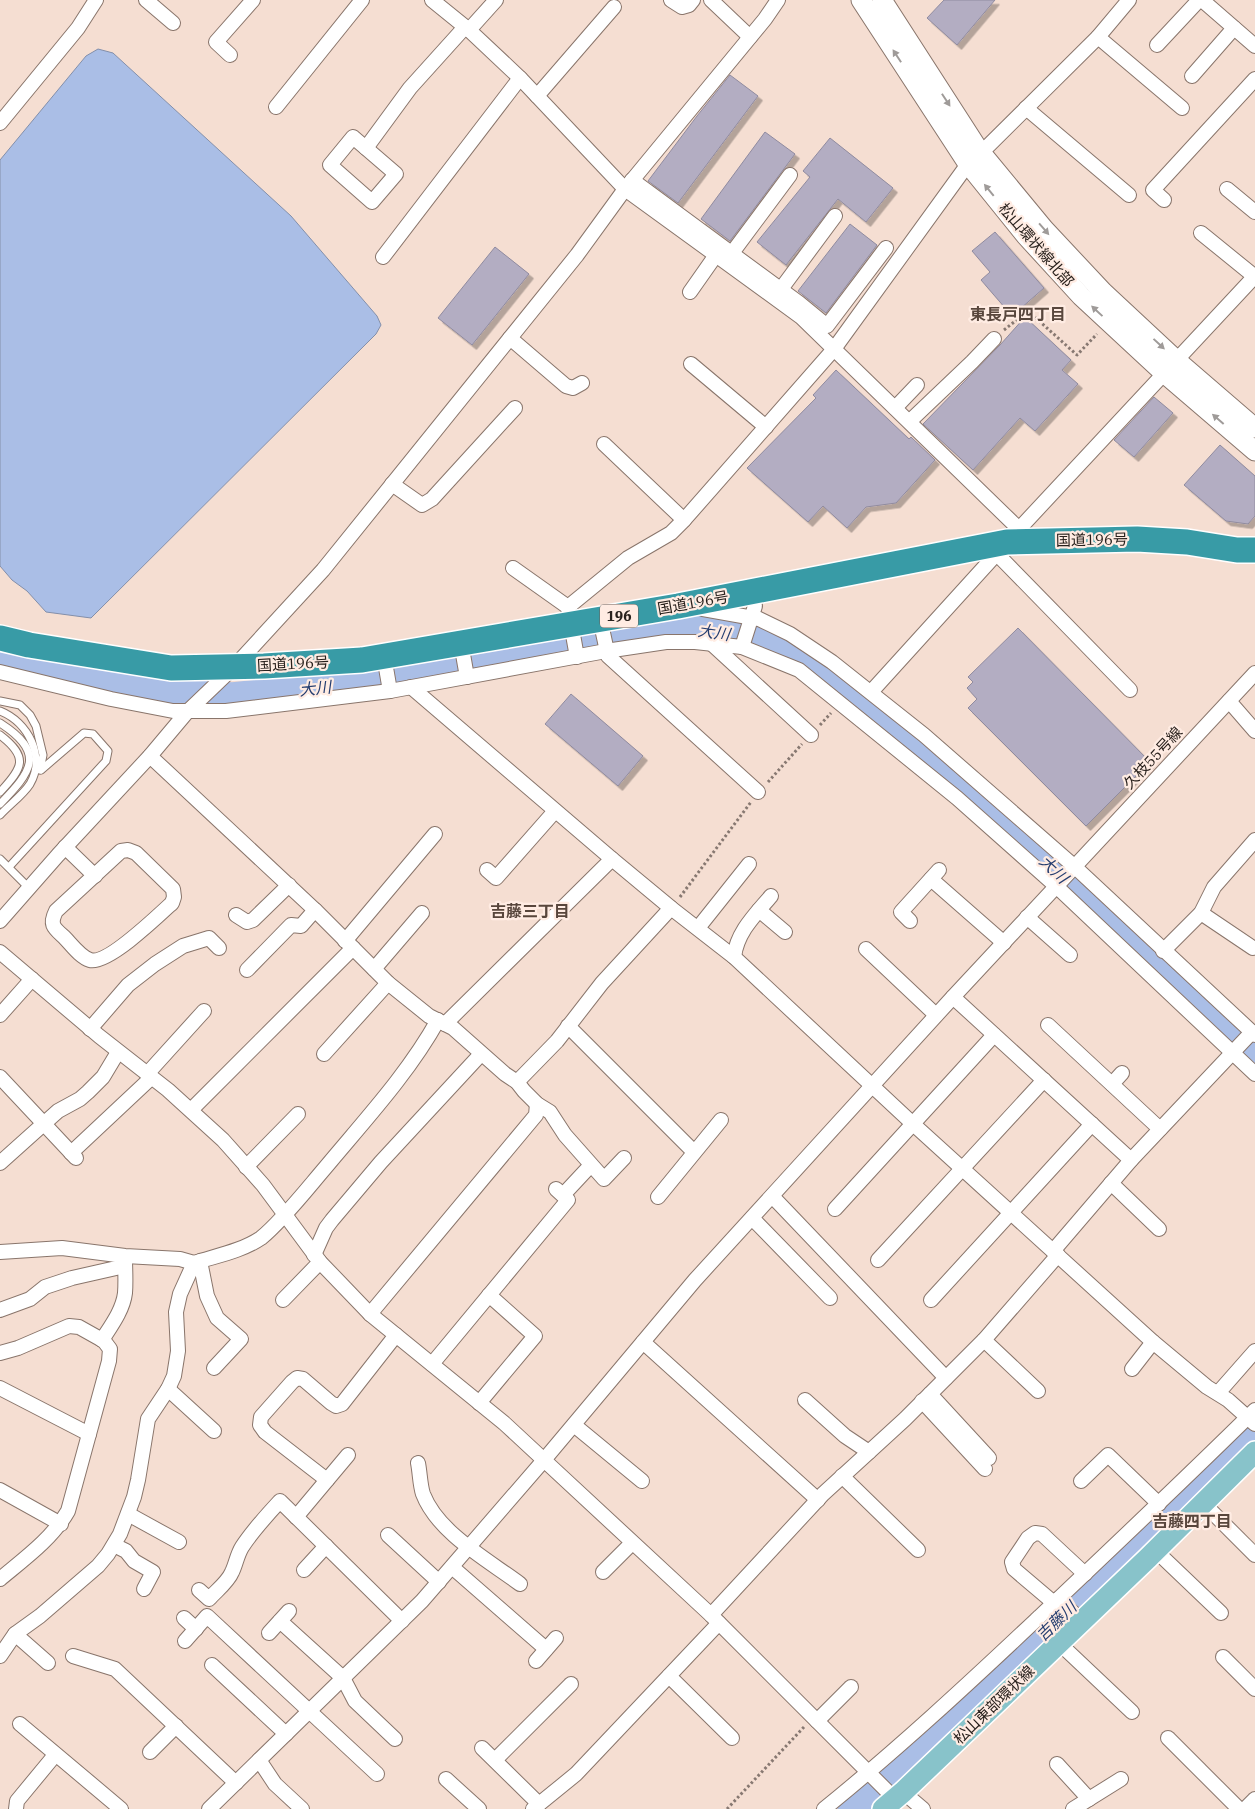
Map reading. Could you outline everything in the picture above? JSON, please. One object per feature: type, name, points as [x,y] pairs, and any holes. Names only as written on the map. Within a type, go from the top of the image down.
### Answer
[{"type":"highway","name":"国道196号","points":[[0,638],[29,645],[171,668],[234,667],[362,660],[385,663],[462,650],[571,623],[601,625],[678,606],[755,612],[1008,542],[1137,539],[1187,542],[1249,552]]},
{"type":"main road","name":"松山東部環状線","points":[[893,1798],[1059,1643],[1080,1619],[1155,1550],[1255,1452]]},
{"type":"street","points":[[146,0],[172,23]]},
{"type":"street","points":[[230,55],[216,42],[253,0]]},
{"type":"street","points":[[276,107],[344,34],[362,0]]},
{"type":"street","points":[[432,0],[467,28],[629,185],[716,255],[801,317],[910,421],[1130,690]]},
{"type":"street","points":[[366,148],[410,88],[496,0]]},
{"type":"street","points":[[671,0],[682,7],[688,5],[692,0]]},
{"type":"street","points":[[712,0],[750,37]]},
{"type":"street","points":[[0,921],[188,712],[234,667],[323,570],[577,256],[629,185],[778,0]]},
{"type":"street","name":"松山環状線北部","points":[[861,0],[974,158],[1044,229],[1170,367],[1255,451]]},
{"type":"street","name":"松山環状線北部","points":[[882,0],[974,158]]},
{"type":"street","points":[[571,623],[628,558],[671,533],[684,520],[834,349],[974,158],[1098,37],[1129,0]]},
{"type":"street","points":[[1157,45],[1201,0],[1255,46]]},
{"type":"street","points":[[0,123],[78,28],[91,2]]},
{"type":"street","points":[[538,96],[614,7]]},
{"type":"street","points":[[1192,76],[1234,28]]},
{"type":"street","points":[[1098,37],[1182,108]]},
{"type":"street","points":[[383,257],[520,78]]},
{"type":"street","points":[[1164,200],[1153,190],[1255,79]]},
{"type":"street","points":[[1026,108],[1129,195]]},
{"type":"street","points":[[353,137],[366,148],[396,174],[372,202],[330,165],[353,137]]},
{"type":"street","points":[[732,253],[790,175]]},
{"type":"street","points":[[629,185],[732,253],[827,326],[886,248]]},
{"type":"street","points":[[1227,189],[1255,212]]},
{"type":"street","points":[[781,289],[835,216]]},
{"type":"street","points":[[871,692],[1255,276],[1201,232]]},
{"type":"street","points":[[690,292],[716,255]]},
{"type":"street","points":[[510,338],[566,386],[573,388],[582,383]]},
{"type":"street","points":[[910,421],[972,362],[994,338]]},
{"type":"street","points":[[691,364],[766,427]]},
{"type":"street","name":"松山環状線北部","points":[[1170,367],[1255,428]]},
{"type":"street","points":[[895,408],[917,385]]},
{"type":"street","points":[[392,484],[422,505],[432,499],[515,408]]},
{"type":"street","points":[[604,444],[684,520]]},
{"type":"street","points":[[513,568],[571,623],[577,655]]},
{"type":"street","points":[[482,1748],[536,1807],[576,1774],[669,1676],[715,1619],[818,1500],[926,1398],[984,1340],[1131,1160],[1252,1035],[1075,867],[932,742],[832,662],[755,612],[742,646]]},
{"type":"street","points":[[601,625],[608,656],[758,792]]},
{"type":"street","points":[[0,672],[111,699],[173,711],[226,711],[411,687],[577,655],[666,642],[742,646],[799,670],[957,798],[1056,886],[1235,1051],[1255,1074]]},
{"type":"street","points":[[712,644],[810,735]]},
{"type":"street","points":[[462,650],[467,675]]},
{"type":"street","points":[[385,663],[390,689]]},
{"type":"street","name":"久枝55号線","points":[[209,1809],[402,1621],[452,1567],[695,1280],[953,997],[1254,675]]},
{"type":"street","points":[[411,687],[612,859],[734,957],[912,1123],[1153,1342],[1207,1387],[1252,1418],[871,1775],[824,1809]]},
{"type":"street","points":[[1229,701],[1255,731]]},
{"type":"street","points":[[150,756],[315,910],[388,983],[429,1016],[453,1028],[481,1054],[517,1082],[524,1092],[537,1104],[550,1112],[565,1135],[604,1179],[624,1158]]},
{"type":"street","points":[[487,870],[496,878],[555,811]]},
{"type":"street","points":[[191,1110],[349,944],[435,834]]},
{"type":"street","points":[[1164,950],[1201,913],[1214,887],[1254,843]]},
{"type":"street","points":[[65,848],[94,876]]},
{"type":"street","points":[[128,850],[136,853],[173,889],[174,897],[172,903],[137,935],[99,960],[91,960],[84,957],[53,927],[52,918],[56,911],[94,876],[121,851],[128,850]]},
{"type":"street","points":[[0,1252],[62,1248],[125,1261],[180,1259],[197,1262],[246,1246],[260,1238],[284,1214],[353,1134],[441,1022],[612,859]]},
{"type":"street","points":[[698,928],[749,864]]},
{"type":"street","points":[[910,921],[901,912],[935,874],[1004,943]]},
{"type":"street","points":[[236,916],[247,922],[253,920],[288,885]]},
{"type":"street","points":[[734,957],[736,944],[742,932],[771,896]]},
{"type":"street","points":[[517,1082],[557,1042],[602,983],[671,908]]},
{"type":"street","points":[[247,970],[291,925],[301,926],[315,910]]},
{"type":"street","points":[[759,910],[785,932]]},
{"type":"street","points":[[1201,913],[1253,948]]},
{"type":"street","points":[[374,969],[422,914]]},
{"type":"street","points":[[1027,917],[1070,955]]},
{"type":"street","points":[[90,1029],[128,985],[155,964],[183,946],[209,938],[219,948]]},
{"type":"street","points":[[866,949],[936,1016]]},
{"type":"street","points":[[0,952],[90,1029],[191,1110],[224,1140],[317,1258],[370,1314],[479,1402],[544,1460],[715,1619],[893,1798],[923,1809]]},
{"type":"street","points":[[0,1015],[32,979]]},
{"type":"street","points":[[324,1054],[388,983]]},
{"type":"street","points":[[953,997],[1131,1160]]},
{"type":"street","points":[[0,1077],[74,1155],[149,1076],[204,1011]]},
{"type":"street","points":[[1048,1025],[1160,1129]]},
{"type":"street","points":[[568,1026],[694,1152]]},
{"type":"street","points":[[835,1209],[994,1035]]},
{"type":"street","points":[[0,1162],[58,1111],[80,1099],[88,1092],[103,1077],[118,1052]]},
{"type":"street","points":[[284,1300],[317,1258],[326,1228],[332,1220],[381,1162],[481,1054]]},
{"type":"street","points":[[1112,1084],[1122,1073]]},
{"type":"street","points":[[878,1260],[1044,1080]]},
{"type":"street","points":[[370,1314],[536,1115],[537,1104]]},
{"type":"street","points":[[246,1166],[298,1114]]},
{"type":"street","points":[[658,1196],[721,1120]]},
{"type":"street","points":[[931,1300],[1092,1124]]},
{"type":"street","points":[[432,1364],[568,1200],[559,1192],[592,1165]]},
{"type":"street","points":[[1111,1184],[1159,1228]]},
{"type":"street","points":[[772,1196],[946,1378]]},
{"type":"street","points":[[752,1218],[830,1298]]},
{"type":"street","points":[[0,1310],[30,1299],[46,1287],[125,1261]]},
{"type":"street","points":[[102,1340],[121,1307],[125,1294],[125,1261]]},
{"type":"street","points":[[197,1262],[206,1296],[216,1318],[242,1339],[214,1368]]},
{"type":"street","points":[[0,1656],[16,1634],[98,1566],[114,1545],[128,1514],[138,1480],[148,1419],[168,1388],[177,1364],[176,1312],[180,1294],[197,1262]]},
{"type":"street","points":[[479,1402],[535,1336],[489,1295]]},
{"type":"street","points":[[0,1353],[18,1348],[69,1326],[79,1327],[102,1340],[110,1349],[109,1361],[68,1511],[61,1524],[0,1579]]},
{"type":"street","points":[[327,1480],[265,1432],[260,1424],[261,1417],[297,1378],[303,1380],[336,1406],[342,1404],[396,1335]]},
{"type":"street","points":[[984,1340],[1038,1391]]},
{"type":"street","points":[[643,1342],[818,1500]]},
{"type":"street","points":[[1132,1370],[1153,1342]]},
{"type":"street","points":[[1218,1393],[1255,1351]]},
{"type":"street","points":[[0,1388],[89,1434]]},
{"type":"street","points":[[168,1388],[214,1431]]},
{"type":"street","points":[[926,1398],[987,1464]]},
{"type":"street","points":[[805,1400],[845,1436],[869,1452]]},
{"type":"street","points":[[574,1425],[642,1482]]},
{"type":"street","points":[[296,1517],[348,1455]]},
{"type":"street","points":[[1081,1481],[1108,1455],[1159,1504]]},
{"type":"street","points":[[418,1463],[423,1493],[439,1521],[452,1534],[520,1584]]},
{"type":"street","points":[[842,1476],[918,1550]]},
{"type":"street","points":[[0,1490],[61,1524]]},
{"type":"street","points":[[200,1590],[208,1599],[224,1583],[232,1574],[237,1556],[243,1546],[280,1500],[402,1621]]},
{"type":"street","points":[[1203,1503],[1255,1555]]},
{"type":"street","points":[[128,1514],[179,1542]]},
{"type":"street","points":[[1080,1619],[1014,1569],[1012,1562],[1028,1538],[1035,1533],[1042,1534],[1085,1574]]},
{"type":"street","points":[[388,1535],[438,1582]]},
{"type":"street","points":[[603,1572],[632,1543]]},
{"type":"street","points":[[114,1545],[126,1551],[134,1561],[153,1572],[144,1590]]},
{"type":"street","points":[[304,1570],[326,1546]]},
{"type":"street","points":[[1155,1550],[1221,1613]]},
{"type":"street","points":[[452,1567],[546,1649]]},
{"type":"street","points":[[185,1641],[206,1616],[377,1774]]},
{"type":"street","points":[[269,1634],[284,1616],[343,1678],[355,1701],[395,1739]]},
{"type":"street","points":[[184,1618],[196,1629]]},
{"type":"street","points":[[16,1634],[48,1663]]},
{"type":"street","points":[[536,1661],[556,1638]]},
{"type":"street","points":[[1059,1643],[1132,1712]]},
{"type":"street","points":[[73,1656],[115,1669],[236,1783]]},
{"type":"street","points":[[1223,1657],[1255,1690]]},
{"type":"street","points":[[212,1665],[286,1734]]},
{"type":"street","points":[[669,1676],[732,1738]]},
{"type":"street","points":[[494,1760],[571,1684]]},
{"type":"street","points":[[815,1719],[851,1687]]},
{"type":"street","points":[[20,1724],[121,1809]]},
{"type":"street","points":[[150,1752],[176,1726]]},
{"type":"street","points":[[1168,1738],[1240,1809]]},
{"type":"street","points":[[16,1809],[17,1801],[55,1755]]},
{"type":"street","points":[[259,1760],[275,1784],[302,1809]]},
{"type":"street","points":[[1057,1764],[1089,1799]]},
{"type":"street","points":[[446,1779],[479,1809]]},
{"type":"street","points":[[1072,1809],[1121,1779]]},
{"type":"street","points":[[1245,1809],[1255,1799]]},
{"type":"lane","points":[[0,701],[20,705],[30,715],[36,726],[43,755],[41,770]]},
{"type":"lane","points":[[0,711],[21,726],[31,737],[37,767],[30,784]]},
{"type":"lane","points":[[0,722],[23,742],[29,754],[29,767],[22,780],[0,804]]},
{"type":"lane","points":[[0,815],[41,770],[84,733],[93,734],[108,751],[106,761],[9,867]]},
{"type":"lane","points":[[0,735],[11,744],[18,754],[20,766],[14,777],[0,792]]},
{"type":"lane","points":[[0,859],[29,888]]},
{"type":"path","points":[[994,338],[1028,311],[1077,355],[1099,331]]},
{"type":"path","points":[[727,1809],[815,1719]]},
{"type":"water","points":[[98,49],[113,53],[291,216],[377,316],[381,325],[376,334],[91,618],[46,612],[0,566],[0,160],[86,56]]},
{"type":"building","points":[[944,0],[995,0],[957,45],[927,18]]},
{"type":"building","points":[[730,75],[758,96],[678,203],[648,181]]},
{"type":"building","points":[[765,132],[795,154],[730,241],[701,219]]},
{"type":"building","points":[[830,138],[893,188],[866,222],[838,199],[786,265],[757,242],[810,177],[803,171]]},
{"type":"building","points":[[850,224],[877,245],[826,313],[798,291]]},
{"type":"building","points":[[995,232],[1044,288],[1012,316],[981,280],[990,272],[972,251]]},
{"type":"building","points":[[495,247],[529,274],[472,345],[438,318]]},
{"type":"building","points":[[1025,317],[1071,360],[1062,370],[1078,384],[1035,431],[1020,418],[973,470],[923,424]]},
{"type":"building","points":[[836,370],[909,439],[911,437],[935,460],[896,503],[866,507],[847,528],[823,506],[808,522],[747,468],[816,398],[813,395]]},
{"type":"building","points":[[1154,397],[1173,413],[1134,457],[1114,440]]},
{"type":"building","points":[[1220,445],[1255,476],[1255,516],[1248,524],[1226,521],[1184,485]]},
{"type":"building","points":[[1018,628],[1150,762],[1086,826],[968,708],[977,699],[967,688],[973,682],[968,677]]},
{"type":"building","points":[[571,694],[643,756],[618,786],[545,724]]},
{"type":"waterway","name":"大川","points":[[0,658],[115,686],[231,697],[369,682],[591,642],[700,628],[761,641],[806,662],[903,736],[1013,831],[1255,1054]]},
{"type":"waterway","name":"吉藤川","points":[[852,1809],[1107,1574],[1255,1429]]},
{"type":"district","name":"東長戸四丁目","points":[[1018,314]]},
{"type":"district","name":"吉藤三丁目","points":[[530,911]]},
{"type":"district","name":"吉藤四丁目","points":[[1192,1521]]}]
